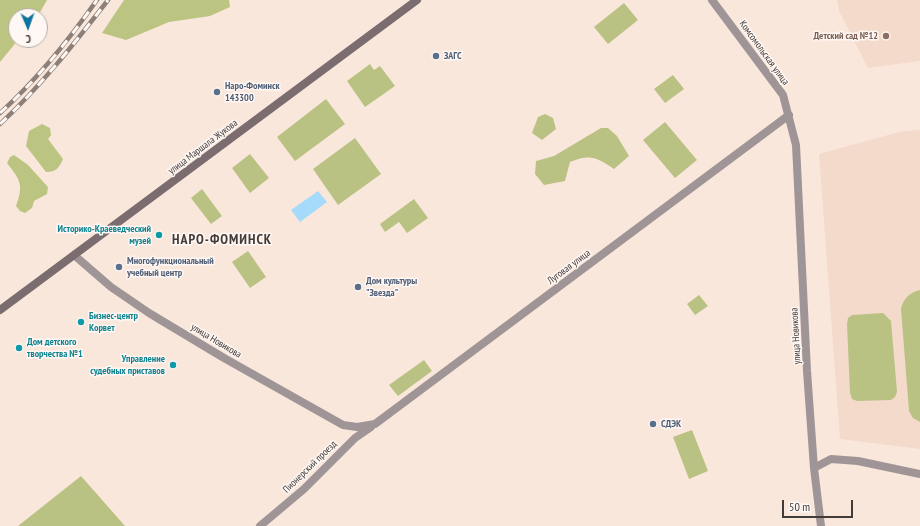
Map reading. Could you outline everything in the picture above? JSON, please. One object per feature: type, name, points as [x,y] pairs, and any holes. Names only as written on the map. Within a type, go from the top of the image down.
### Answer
[{"type":"main road","name":"улица Маршала Жукова","points":[[0,310],[417,0]]},
{"type":"street","name":"Комсомольская улица","points":[[712,0],[783,95],[796,145]]},
{"type":"street","name":"Луговая улица","points":[[357,427],[375,424],[788,115]]},
{"type":"street","name":"улица Новикова","points":[[796,145],[807,371],[814,468],[821,526]]},
{"type":"street","name":"улица Новикова","points":[[74,255],[110,287],[149,314],[343,425],[357,427]]},
{"type":"street","name":"Пионерский проезд","points":[[260,526],[304,489],[355,438],[375,424]]},
{"type":"street","points":[[814,468],[831,459],[858,461],[920,474]]},
{"type":"shaded area","name":"Детский сад №12","points":[[837,0],[920,0],[920,61],[868,68],[839,11]]},
{"type":"shaded area","points":[[920,130],[920,449],[840,439],[819,154],[899,132]]},
{"type":"green space","points":[[0,0],[47,0],[42,8],[8,8],[8,48],[11,48],[0,62]]},
{"type":"green space","points":[[124,0],[229,0],[230,7],[210,16],[169,22],[126,40],[102,33]]},
{"type":"green space","points":[[624,3],[638,20],[608,44],[594,27]]},
{"type":"green space","points":[[370,64],[374,70],[380,66],[395,86],[365,107],[347,81]]},
{"type":"green space","points":[[673,75],[684,89],[665,103],[654,89]]},
{"type":"green space","points":[[326,99],[345,124],[295,161],[277,137]]},
{"type":"green space","points":[[545,114],[553,118],[556,129],[542,140],[532,133],[538,117]]},
{"type":"green space","points":[[665,122],[697,160],[675,178],[643,140]]},
{"type":"green space","points":[[42,124],[50,128],[51,135],[48,139],[63,159],[57,169],[49,172],[46,172],[26,146],[29,131]]},
{"type":"green space","points":[[601,128],[608,128],[617,136],[629,156],[614,169],[598,159],[593,158],[583,158],[570,162],[565,181],[544,185],[535,174],[536,161],[554,156]]},
{"type":"green space","points":[[355,138],[381,174],[338,205],[313,169]]},
{"type":"green space","points":[[250,154],[269,178],[250,193],[232,168]]},
{"type":"green space","points":[[14,155],[28,165],[48,187],[47,194],[34,201],[32,208],[25,213],[20,211],[16,206],[20,187],[18,178],[7,163],[10,157]]},
{"type":"green space","points":[[202,189],[222,216],[211,224],[191,198]]},
{"type":"green space","points":[[414,199],[428,218],[407,233],[399,222],[385,232],[380,224]]},
{"type":"green space","points":[[248,251],[266,277],[250,288],[232,262]]},
{"type":"green space","points":[[920,290],[920,422],[913,418],[909,411],[901,309],[903,302],[908,296],[913,292]]},
{"type":"green space","points":[[699,295],[708,306],[695,315],[687,304]]},
{"type":"green space","points":[[883,313],[891,321],[897,392],[895,397],[891,400],[857,401],[852,399],[850,393],[848,318],[852,315]]},
{"type":"green space","points":[[424,360],[432,371],[398,396],[389,385]]},
{"type":"green space","points":[[692,430],[708,471],[689,479],[673,437]]},
{"type":"green space","points":[[81,476],[125,526],[18,526]]},
{"type":"water","points":[[318,191],[327,202],[300,222],[291,210]]},
{"type":"railway","points":[[0,113],[40,73],[97,0]]},
{"type":"railway","points":[[0,124],[43,80],[108,0]]},
{"type":"place","name":"Детский сад №12","points":[[886,36]]},
{"type":"place","name":"ЗАГС","points":[[436,56]]},
{"type":"place","name":"Наро-Фоминск 143300","points":[[217,92]]},
{"type":"place","name":"Историко-Краеведческий музей","points":[[159,235]]},
{"type":"place","name":"Многофункциональный учебный центр","points":[[119,267]]},
{"type":"place","name":"Дом культуры \"Звезда\"","points":[[358,287]]},
{"type":"place","name":"Бизнес-центр Корвет","points":[[81,322]]},
{"type":"place","name":"Дом детского творчества №1","points":[[19,348]]},
{"type":"place","name":"Управление судебных приставов","points":[[173,365]]},
{"type":"place","name":"СДЭК","points":[[653,424]]},
{"type":"district","name":"НАРО-ФОМИНСК","points":[[222,240]]}]
